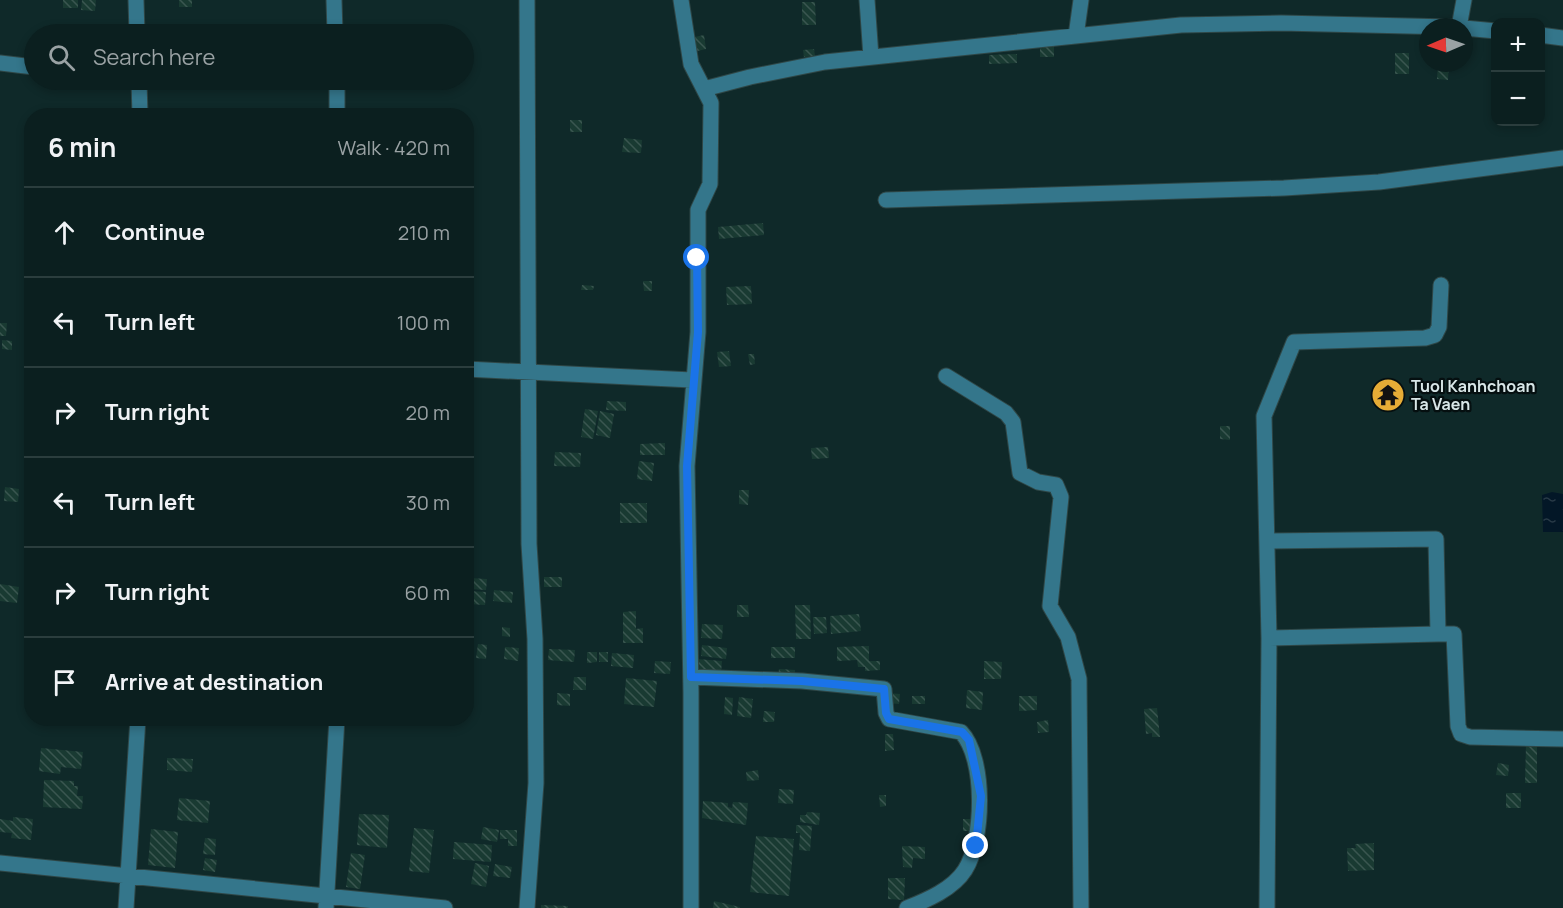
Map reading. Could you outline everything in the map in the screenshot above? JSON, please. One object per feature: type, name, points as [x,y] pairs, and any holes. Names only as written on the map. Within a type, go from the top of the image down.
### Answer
[{"type":"street","points":[[136,0],[137,24]]},
{"type":"street","points":[[334,0],[335,24]]},
{"type":"street","points":[[527,0],[529,544],[535,639],[536,783],[527,908]]},
{"type":"street","points":[[681,0],[691,64],[711,103],[710,184],[698,210],[698,332],[692,380],[687,466],[691,677],[691,908]]},
{"type":"street","points":[[867,0],[871,57]]},
{"type":"street","points":[[1076,36],[1081,0]]},
{"type":"street","points":[[1461,18],[1464,0]]},
{"type":"street","points":[[704,89],[825,62],[1181,25],[1281,23],[1419,26]]},
{"type":"street","points":[[1473,29],[1491,31]]},
{"type":"street","points":[[1545,36],[1563,38]]},
{"type":"street","points":[[0,63],[24,66]]},
{"type":"street","points":[[139,90],[140,108]]},
{"type":"street","points":[[337,90],[337,108]]},
{"type":"street","points":[[886,200],[1284,188],[1379,182],[1563,158]]},
{"type":"street","points":[[1268,908],[1269,638],[1264,416],[1294,342],[1425,338],[1435,335],[1439,327],[1441,285]]},
{"type":"street","points":[[474,370],[692,380]]},
{"type":"street","points":[[946,376],[1006,413],[1013,422],[1020,473],[1038,482],[1056,485],[1061,497],[1050,606],[1068,637],[1079,679],[1082,908]]},
{"type":"street","points":[[1268,541],[1436,539],[1438,634]]},
{"type":"street","points":[[1269,638],[1454,634],[1458,726],[1461,734],[1470,737],[1563,738]]},
{"type":"street","points":[[691,677],[802,681],[884,689],[886,713],[889,719],[962,732],[969,740],[981,796],[976,846],[964,872],[951,884],[930,898],[907,908]]},
{"type":"street","points":[[126,908],[138,726]]},
{"type":"street","points":[[326,902],[337,726]]},
{"type":"street","points":[[0,863],[326,902],[445,908]]},
{"type":"water","points":[[1552,492],[1563,494],[1563,532],[1543,532],[1542,495]]},
{"type":"building","points":[[63,0],[78,0],[78,8],[63,8]]},
{"type":"building","points":[[82,0],[96,0],[95,11],[81,10]]},
{"type":"building","points":[[179,0],[192,0],[192,7],[179,7]]},
{"type":"building","points":[[802,2],[815,2],[816,25],[802,25]]},
{"type":"building","points":[[704,35],[706,49],[693,52],[690,38]]},
{"type":"building","points":[[1040,44],[1054,44],[1054,57],[1040,57]]},
{"type":"building","points":[[814,49],[815,56],[804,57],[803,50]]},
{"type":"building","points":[[1395,53],[1409,53],[1409,74],[1395,74]]},
{"type":"building","points":[[1017,54],[1017,63],[989,64],[989,55]]},
{"type":"building","points":[[1437,72],[1448,72],[1448,80],[1437,79]]},
{"type":"building","points":[[570,120],[582,120],[582,132],[570,132]]},
{"type":"building","points":[[624,138],[642,140],[641,153],[622,152]]},
{"type":"building","points":[[763,223],[764,235],[719,239],[718,227]]},
{"type":"building","points":[[643,281],[652,281],[652,291],[644,291]]},
{"type":"building","points":[[582,285],[594,286],[593,290],[581,290]]},
{"type":"building","points":[[751,286],[752,304],[727,305],[726,287]]},
{"type":"building","points":[[0,323],[7,323],[6,336],[0,336]]},
{"type":"building","points":[[2,340],[12,341],[12,350],[2,349]]},
{"type":"building","points":[[729,351],[731,366],[719,367],[717,352]]},
{"type":"building","points":[[748,354],[754,354],[755,364],[750,365]]},
{"type":"building","points":[[607,401],[626,402],[626,411],[606,410]]},
{"type":"building","points":[[585,409],[598,411],[593,439],[581,437]]},
{"type":"building","points":[[600,411],[614,414],[610,438],[596,435]]},
{"type":"building","points":[[1220,426],[1230,426],[1230,440],[1220,439]]},
{"type":"building","points":[[665,443],[665,455],[640,455],[640,444]]},
{"type":"building","points":[[828,447],[829,458],[812,459],[811,448]]},
{"type":"building","points":[[555,452],[581,453],[580,467],[554,466]]},
{"type":"building","points":[[639,461],[654,463],[652,481],[637,479]]},
{"type":"building","points":[[5,487],[19,489],[18,502],[4,501]]},
{"type":"building","points":[[739,490],[749,490],[748,505],[739,504]]},
{"type":"building","points":[[620,503],[647,503],[647,523],[620,523]]},
{"type":"building","points":[[544,577],[562,577],[562,587],[544,587]]},
{"type":"building","points":[[474,578],[487,579],[486,590],[474,589]]},
{"type":"building","points":[[0,584],[19,587],[17,603],[0,601]]},
{"type":"building","points":[[494,590],[513,592],[512,603],[493,601]]},
{"type":"building","points":[[474,591],[486,592],[485,605],[474,604]]},
{"type":"building","points":[[737,605],[748,605],[749,617],[737,617]]},
{"type":"building","points":[[795,605],[810,605],[811,639],[796,639]]},
{"type":"building","points":[[636,611],[636,629],[643,628],[643,643],[623,643],[623,612]]},
{"type":"building","points":[[859,614],[861,631],[831,634],[830,616]]},
{"type":"building","points":[[813,617],[826,617],[827,633],[814,634]]},
{"type":"building","points":[[702,624],[723,625],[722,639],[701,638]]},
{"type":"building","points":[[502,627],[510,628],[510,637],[502,636]]},
{"type":"building","points":[[478,644],[487,645],[486,659],[476,658]]},
{"type":"building","points":[[702,645],[727,648],[726,659],[701,656]]},
{"type":"building","points":[[869,646],[869,661],[880,661],[880,670],[865,671],[865,667],[858,667],[857,660],[837,661],[837,647]]},
{"type":"building","points":[[505,647],[519,648],[518,661],[504,659]]},
{"type":"building","points":[[771,647],[795,647],[795,658],[771,658]]},
{"type":"building","points":[[549,649],[575,650],[574,662],[548,660]]},
{"type":"building","points":[[587,652],[597,652],[597,662],[587,663]]},
{"type":"building","points":[[599,652],[608,652],[608,662],[599,662]]},
{"type":"building","points":[[612,653],[634,655],[633,668],[611,666]]},
{"type":"building","points":[[697,659],[722,661],[721,673],[696,671]]},
{"type":"building","points":[[655,661],[671,662],[670,674],[654,673]]},
{"type":"building","points":[[984,661],[1002,662],[1001,679],[984,679]]},
{"type":"building","points":[[779,669],[795,670],[795,677],[778,677]]},
{"type":"building","points":[[574,677],[586,677],[586,690],[573,690]]},
{"type":"building","points":[[626,678],[657,681],[654,707],[624,704]]},
{"type":"building","points":[[967,690],[983,692],[982,710],[966,708]]},
{"type":"building","points":[[557,693],[570,694],[570,706],[557,705]]},
{"type":"building","points":[[888,693],[900,694],[899,704],[888,703]]},
{"type":"building","points":[[912,696],[925,696],[925,704],[912,704]]},
{"type":"building","points":[[1019,696],[1037,696],[1037,710],[1019,711]]},
{"type":"building","points":[[725,697],[733,698],[732,715],[724,714]]},
{"type":"building","points":[[739,697],[753,699],[751,718],[737,716]]},
{"type":"building","points":[[1157,708],[1160,737],[1152,737],[1152,733],[1146,734],[1144,709]]},
{"type":"building","points":[[764,711],[775,712],[774,722],[763,722]]},
{"type":"building","points":[[1048,720],[1049,732],[1038,733],[1037,722]]},
{"type":"building","points":[[885,734],[893,734],[894,750],[885,751]]},
{"type":"building","points":[[1526,745],[1537,745],[1537,783],[1525,783]]},
{"type":"building","points":[[41,748],[83,752],[81,769],[61,767],[60,774],[39,771]]},
{"type":"building","points":[[167,758],[193,759],[192,772],[167,770]]},
{"type":"building","points":[[1498,763],[1509,765],[1508,776],[1496,775]]},
{"type":"building","points":[[758,770],[759,780],[747,781],[746,772]]},
{"type":"building","points":[[44,780],[74,781],[74,786],[78,786],[77,796],[83,796],[82,809],[43,807]]},
{"type":"building","points":[[779,789],[794,790],[793,804],[778,803]]},
{"type":"building","points":[[1506,793],[1521,793],[1521,808],[1506,808]]},
{"type":"building","points":[[879,795],[886,795],[886,806],[880,807]]},
{"type":"building","points":[[179,798],[210,801],[208,823],[177,820]]},
{"type":"building","points":[[703,801],[728,803],[728,807],[732,808],[733,802],[748,803],[746,825],[702,818]]},
{"type":"building","points":[[807,812],[820,813],[819,825],[800,822],[800,815],[806,815]]},
{"type":"building","points":[[359,814],[389,815],[387,848],[357,845]]},
{"type":"building","points":[[13,817],[33,819],[31,840],[11,838],[12,833],[0,832],[0,819],[13,821]]},
{"type":"building","points":[[963,819],[973,819],[973,831],[963,831]]},
{"type":"building","points":[[796,825],[812,826],[810,851],[799,850],[800,833],[796,833]]},
{"type":"building","points":[[483,827],[499,830],[497,842],[481,839]]},
{"type":"building","points":[[414,828],[434,830],[429,873],[409,871]]},
{"type":"building","points":[[151,829],[178,832],[175,868],[148,865]]},
{"type":"building","points":[[500,830],[517,830],[517,846],[508,846],[508,839],[500,839]]},
{"type":"building","points":[[756,836],[794,839],[789,896],[750,892]]},
{"type":"building","points":[[205,838],[216,839],[215,855],[203,854]]},
{"type":"building","points":[[454,842],[492,845],[491,862],[453,859]]},
{"type":"building","points":[[1374,843],[1374,870],[1348,871],[1347,848],[1356,848],[1355,844]]},
{"type":"building","points":[[902,846],[925,847],[925,859],[913,858],[912,868],[903,867]]},
{"type":"building","points":[[351,853],[365,855],[360,889],[346,887]]},
{"type":"building","points":[[205,858],[217,860],[215,872],[203,870]]},
{"type":"building","points":[[475,863],[489,866],[486,887],[471,884]]},
{"type":"building","points":[[495,864],[512,867],[510,878],[493,876]]},
{"type":"building","points":[[888,878],[905,878],[904,900],[888,899]]},
{"type":"building","points":[[714,901],[740,907],[740,908],[713,908]]},
{"type":"building","points":[[541,905],[568,906],[568,908],[541,908]]},
{"type":"place","name":"Tuol Kanhchoan Ta Vaen","points":[[1388,395]]},
{"type":"route","points":[[697,258],[698,332],[692,380],[687,466],[691,677],[802,681],[884,689],[886,713],[894,722],[962,732],[969,740],[981,796],[976,846]]}]
